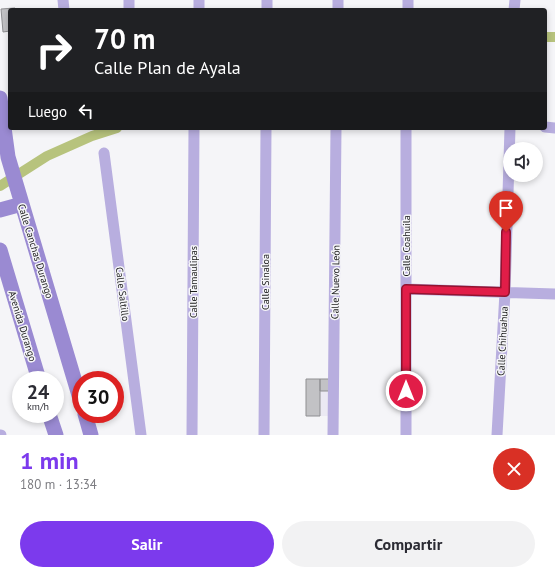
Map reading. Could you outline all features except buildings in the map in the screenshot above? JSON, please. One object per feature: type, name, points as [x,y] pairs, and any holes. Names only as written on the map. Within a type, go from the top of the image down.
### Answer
[{"type":"main road","name":"Calle Canchas Durango","points":[[0,98],[4,151],[22,204],[72,372]]},
{"type":"main road","points":[[0,210],[22,204]]},
{"type":"main road","name":"Avenida Durango","points":[[0,250],[36,371]]},
{"type":"main road","points":[[53,423],[56,435]]},
{"type":"main road","points":[[88,423],[91,435]]},
{"type":"street","name":"Calle Tamaulipas","points":[[192,435],[194,130]]},
{"type":"street","name":"Calle Sinaloa","points":[[264,435],[266,130]]},
{"type":"street","name":"Calle Nuevo León","points":[[333,435],[336,130]]},
{"type":"street","name":"Calle Coahuila","points":[[406,130],[406,435]]},
{"type":"street","name":"Calle Chihuahua","points":[[497,435],[505,292],[510,130]]},
{"type":"street","name":"Calle Saltillo","points":[[104,153],[141,435]]},
{"type":"street","points":[[406,289],[555,294]]},
{"type":"shaded area","points":[[306,379],[332,379],[332,416],[306,416]]},
{"type":"waterway","points":[[547,37],[555,37]]},
{"type":"waterway","points":[[0,186],[47,156],[92,136],[111,130]]},
{"type":"route","points":[[406,391],[406,289],[505,292],[506,232]]}]
